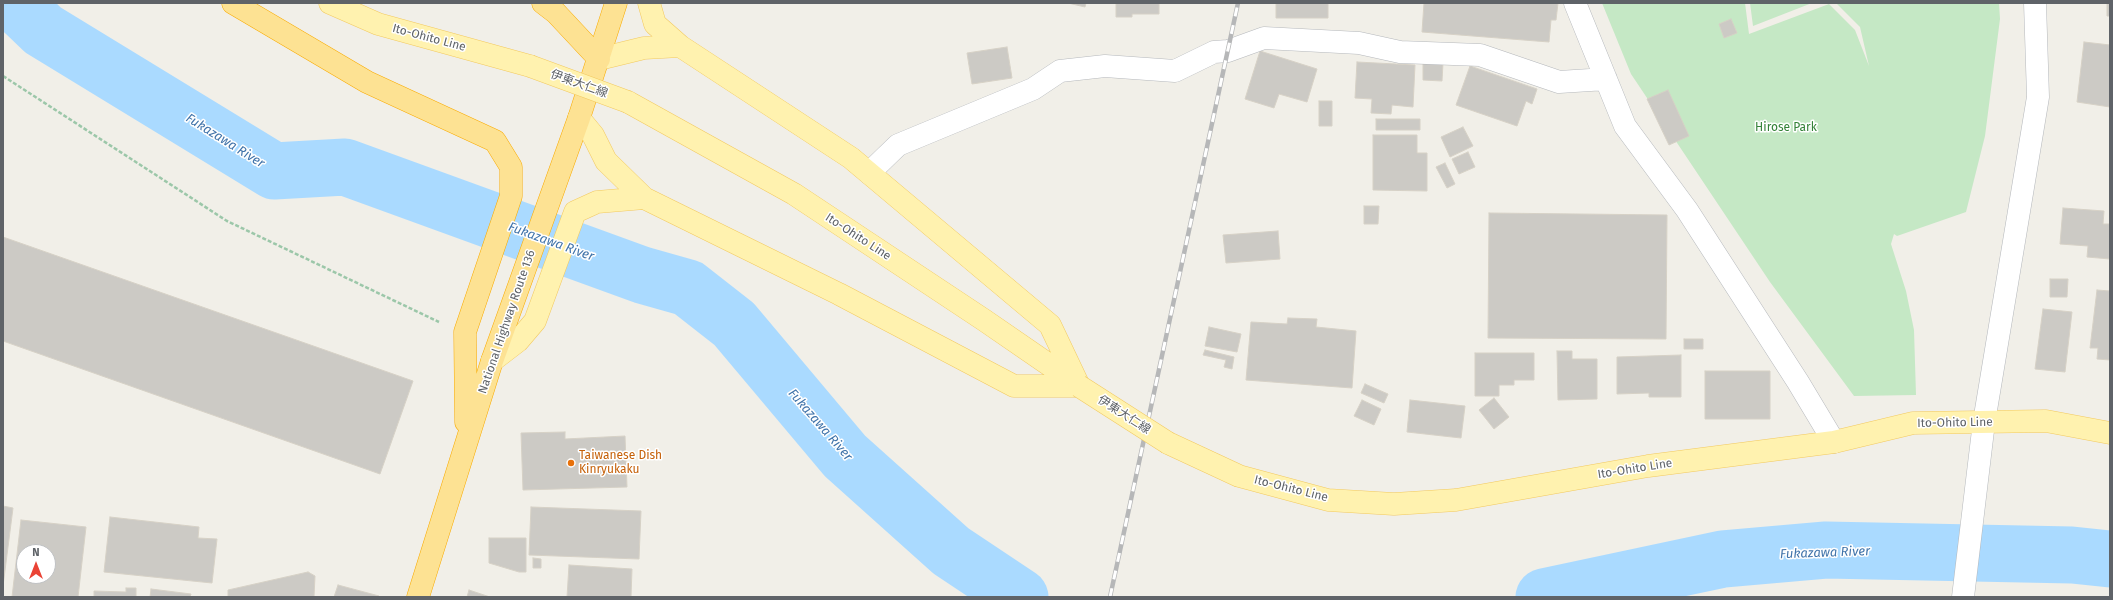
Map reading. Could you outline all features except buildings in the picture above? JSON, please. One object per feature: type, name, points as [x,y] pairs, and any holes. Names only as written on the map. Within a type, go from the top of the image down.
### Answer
[{"type":"highway","points":[[233,3],[367,82],[495,141],[511,167],[511,196],[468,323],[466,443]]},
{"type":"highway","points":[[543,3],[556,13],[599,59]]},
{"type":"highway","name":"National Highway Route 136","points":[[418,597],[492,361],[579,118],[616,3]]},
{"type":"main road","name":"Ito-Ohito Line","points":[[330,3],[378,24],[530,66]]},
{"type":"main road","points":[[579,118],[593,135],[606,161],[644,198],[840,294],[1014,386],[1079,386],[1050,325],[851,158],[680,46],[655,24],[649,3]]},
{"type":"main road","points":[[599,59],[644,48],[680,46]]},
{"type":"main road","name":"伊東大仁線","points":[[530,66],[628,102]]},
{"type":"main road","name":"Ito-Ohito Line","points":[[628,102],[794,194],[984,320],[1079,386]]},
{"type":"main road","points":[[492,361],[518,341],[535,321],[575,212],[596,202],[644,198]]},
{"type":"main road","name":"伊東大仁線","points":[[1079,386],[1168,443]]},
{"type":"main road","name":"Ito-Ohito Line","points":[[1168,443],[1247,478],[1328,500],[1394,504],[1456,500],[1648,466],[1834,442],[1913,423],[2046,421],[2110,434]]},
{"type":"street","points":[[1575,3],[1625,126],[1691,217],[1798,382],[1834,442]]},
{"type":"street","points":[[1963,597],[1984,422],[2038,97],[2035,3]]},
{"type":"street","points":[[869,172],[898,145],[1033,89],[1060,71],[1105,66],[1175,71],[1214,52],[1228,51],[1264,38],[1359,43],[1400,52],[1480,55],[1559,82],[1606,79]]},
{"type":"path","points":[[3,76],[227,221],[422,315],[468,323]]},
{"type":"green space","name":"Hirose Park","points":[[1602,3],[1745,3],[1749,34],[1829,4],[1855,30],[1869,66],[1860,27],[1836,3],[1999,3],[2000,19],[1985,136],[1966,212],[1897,236],[1894,234],[1891,244],[1906,291],[1914,330],[1916,395],[1854,396],[1770,282],[1631,74]]},
{"type":"green space","points":[[1750,3],[1812,3],[1753,26]]},
{"type":"waterway","name":"Fukazawa River","points":[[15,3],[43,30],[274,171],[345,167],[642,275],[688,288],[734,324],[845,456],[951,551],[1020,597]]},
{"type":"waterway","name":"Fukazawa River","points":[[1544,597],[1723,559],[1826,550],[2072,555],[2110,559]]},
{"type":"railway","points":[[1110,597],[1238,3]]},
{"type":"place","name":"Taiwanese Dish Kinryukaku","points":[[571,463]]}]
